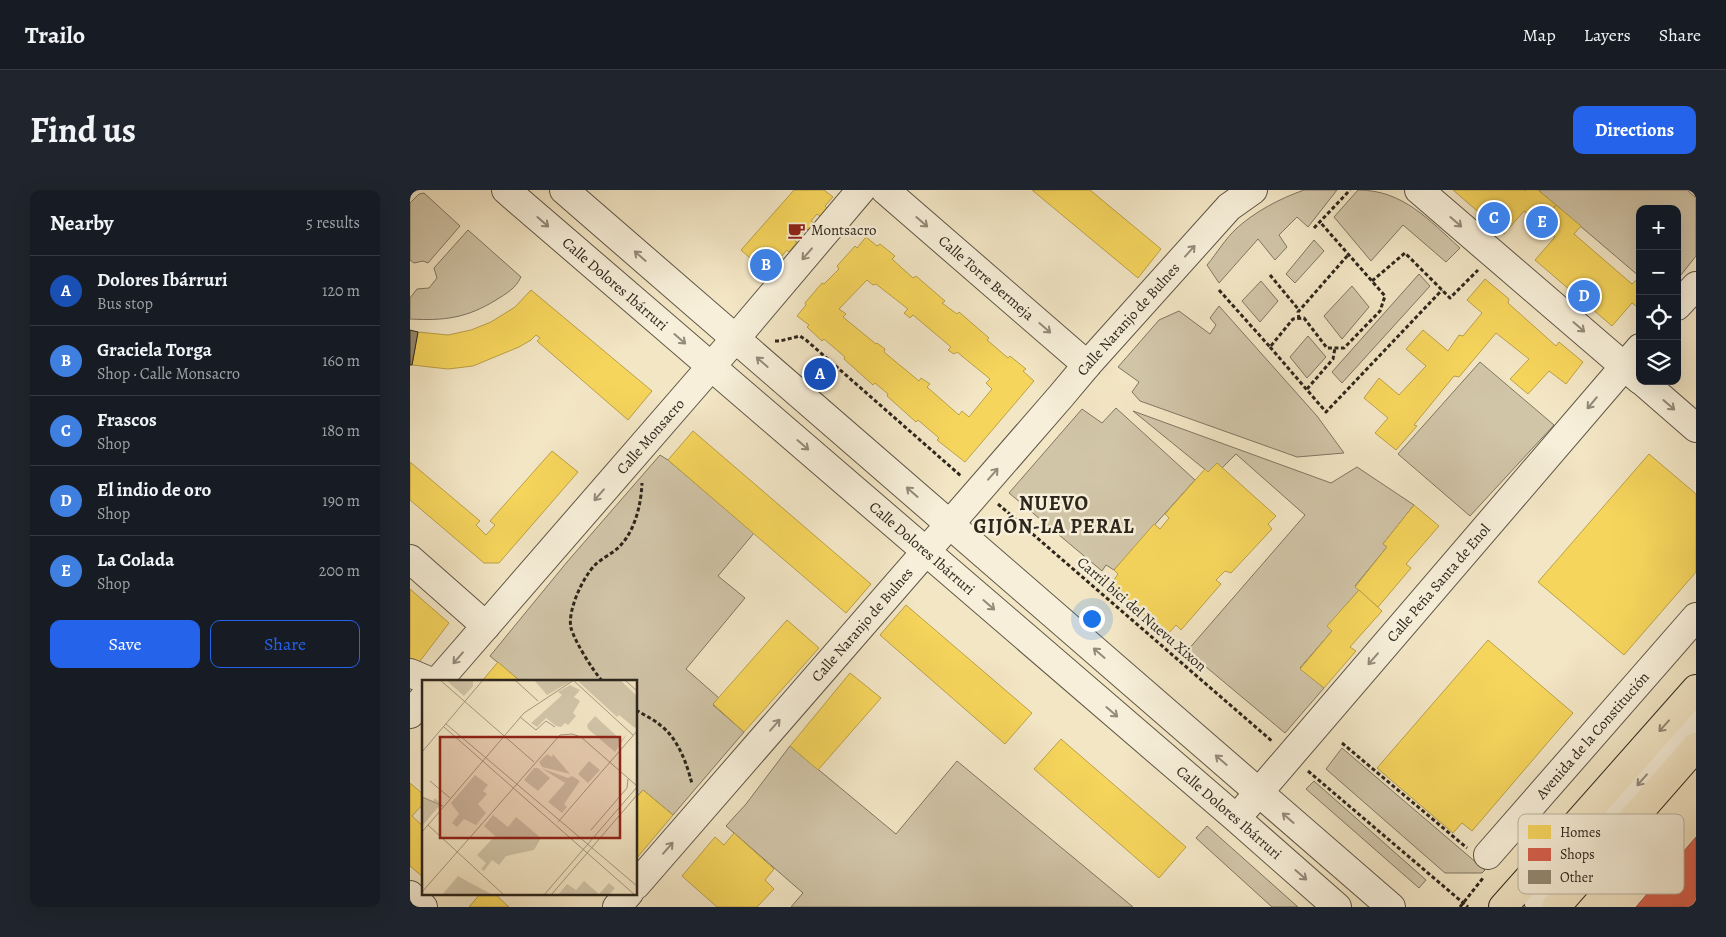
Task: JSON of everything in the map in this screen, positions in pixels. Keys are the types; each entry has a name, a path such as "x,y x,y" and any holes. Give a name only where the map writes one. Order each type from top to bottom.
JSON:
{"main road":[{"path":"1585,814 1696,689"},
{"path":"1632,814 1696,747"},
{"path":"1503,907 1518,890"}],"street":[{"name":"Calle Dolores Ibárruri","path":"506,190 1337,907"},
{"path":"564,190 743,329 949,524 1391,907"},
{"name":"Calle Monsacro","path":"439,680 712,366 861,190"},
{"name":"Calle Torre Bermeja","path":"885,190 1087,365"},
{"name":"Calle Naranjo de Bulnes","path":"638,883 1087,365 1229,207 1253,190"},
{"path":"1419,190 1636,369"},
{"path":"1681,302 1696,286"},
{"name":"Calle Peña Santa de Enol","path":"1236,819 1606,386 1636,369"},
{"path":"1652,385 1696,428"},
{"path":"410,560 486,626"},
{"name":"Avenida de la Constitución","path":"1479,853 1696,617"},
{"path":"410,673 427,680"},
{"path":"410,714 422,700"},
{"path":"1618,814 1696,716"},
{"path":"617,907 628,894"},
{"path":"410,895 423,907"}],"path":[{"path":"1314,228 1350,190"},
{"path":"1270,346 1293,319 1304,318 1328,348 1344,348 1380,311 1385,296 1320,222"},
{"path":"1372,281 1405,253 1450,298 1482,266"},
{"path":"1299,319 1299,310 1348,255"},
{"path":"1270,276 1299,310"},
{"path":"1219,290 1326,412 1442,290"},
{"name":"Carril bici del Nuevu Xixon","path":"743,329 761,328 760,334 766,340 780,341 800,336 806,340 955,472 996,502 1267,738 1468,907"},
{"path":"1307,389 1334,359 1335,348"},
{"path":"601,680 594,672 571,627 572,610 582,582 595,565 620,546 634,525 642,496 643,475"},
{"path":"638,711 661,725 671,736 687,766 694,788"},
{"path":"1342,743 1479,853"},
{"path":"1460,907 1464,903"}],"shaded area":[{"path":"1304,190 1337,190 1308,227 1297,217 1279,235 1287,247 1275,260 1258,239 1219,283 1207,265 1233,232 1260,211 1277,201"},
{"path":"1358,190 1374,191 1402,201 1426,217 1460,248 1446,262 1403,225 1371,261 1334,217"},
{"path":"1538,190 1687,190 1696,198 1696,256 1681,275 1681,205 1636,205 1636,274"},
{"path":"424,193 460,226 428,263 423,261 414,263 410,260 410,203 419,194"},
{"path":"468,230 521,277 519,281 496,300 475,311 445,319 410,319 410,298 417,289 429,288 437,278 434,268"},
{"path":"1314,240 1324,251 1295,283 1286,274"},
{"path":"1419,274 1430,286 1342,383 1332,372"},
{"path":"1261,281 1278,301 1260,322 1242,301"},
{"path":"1352,286 1369,307 1342,339 1324,316"},
{"path":"1219,306 1317,416 1344,453 1297,457 1140,401 1132,392 1139,382 1118,367 1159,320 1179,311 1210,334 1216,325 1210,318"},
{"path":"1308,336 1326,357 1307,378 1290,357"},
{"path":"1480,362 1554,425 1470,516 1398,454"},
{"path":"1116,408 1195,480 1114,570 1106,565 1102,571 1009,493 1082,409 1102,423"},
{"path":"1133,411 1331,483 1357,467 1414,505 1383,544 1387,547 1355,586 1359,590 1328,626 1332,631 1300,668 1324,688 1285,733 1187,651 1305,515 1236,454 1222,468 1217,463 1208,472"},
{"path":"660,455 754,533 718,576 745,598 686,669 719,698 713,705 744,732 673,815 643,790 638,796 638,680 519,680 490,656 567,562"},
{"path":"790,746 896,834 957,761 1133,907 791,907 803,893 726,826 746,804"},
{"path":"1342,748 1485,870 1482,873 1445,873 1326,769"},
{"path":"1314,781 1426,880 1419,888 1306,789"},
{"path":"1207,826 1298,907 1272,907 1196,838"}],"building: Homes":[{"path":"794,190 824,190 833,197 825,206 827,208 820,216 817,214 811,221 814,223 808,230 806,228 795,241 797,242 789,252 787,250 777,265 775,263 767,273 741,250"},
{"path":"1032,190 1090,190 1161,249 1138,278"},
{"path":"1453,190 1538,190 1556,205 1540,224 1524,211 1504,234"},
{"path":"1556,205 1581,226 1574,234 1632,284 1636,280 1636,306 1632,303 1612,326 1535,260 1555,237 1540,224"},
{"path":"866,237 877,246 880,244 895,256 892,259 913,278 916,276 945,301 942,303 957,314 959,312 989,338 987,340 1008,358 1010,356 1026,369 1023,371 1034,381 965,462 937,440 939,438 918,420 916,422 875,383 873,385 824,339 822,341 807,327 809,325 797,316 822,283 824,284 839,269 837,266 855,246 857,248","holes":["867,280 873,285 876,284 908,309 904,313 910,318 913,315 951,347 948,350 954,354 957,352 990,379 986,383 992,389 969,417 962,411 959,415 927,387 930,384 921,378 919,381 884,352 885,349 843,317 846,314 839,309"]},
{"path":"1485,279 1509,299 1508,303 1556,346 1559,342 1583,362 1566,384 1549,371 1528,394 1510,379 1529,359 1496,333 1459,377 1454,376 1414,425 1417,426 1396,450 1375,433 1388,418 1364,398 1379,378 1399,395 1426,366 1406,349 1423,330 1448,351 1459,335 1463,336 1482,313 1467,300"},
{"path":"531,290 652,391 628,420 537,341 540,338 536,335 519,347 473,366 448,369 412,365 418,332 448,335 471,330 491,322 515,307"},
{"path":"693,431 871,584 846,613 668,460"},
{"path":"552,451 578,472 499,563 484,563 410,500 410,462 480,521 476,525 486,535 495,525 490,521"},
{"path":"1649,454 1696,494 1696,572 1624,655 1538,582"},
{"path":"1217,463 1276,516 1268,524 1272,529 1231,573 1225,571 1216,580 1221,584 1181,630 1176,625 1167,635 1111,584 1118,574 1114,570 1154,524 1160,529 1169,518 1165,514 1205,469 1208,472"},
{"path":"1414,505 1439,526 1406,564 1411,568 1378,607 1355,587 1387,547 1383,544"},
{"path":"410,589 449,623 417,665 410,659"},
{"path":"1359,590 1382,611 1350,647 1356,651 1324,688 1300,669 1332,631 1327,626"},
{"path":"906,605 1032,713 1005,744 880,635"},
{"path":"787,620 819,648 744,732 713,704"},
{"path":"1488,640 1573,713 1472,831 1462,823 1453,833 1377,768"},
{"path":"498,662 519,680 483,680"},
{"path":"850,673 881,698 818,770 790,746"},
{"path":"1061,739 1186,847 1159,878 1034,769"},
{"path":"410,783 422,793 422,805 412,816 422,825 422,876 410,866"},
{"path":"643,790 673,815 638,857 638,796"},
{"path":"734,833 774,869 765,880 774,889 757,907 717,907 682,876 715,837 724,845"},
{"path":"480,894 495,894 509,907 469,907"}],"building: Shops":[{"path":"1696,837 1696,907 1636,907 1647,894 1684,894 1684,851"}],"building: Other":[{"path":"410,330 418,332 412,365 410,365"}],"place":[{"name":"Frascos","path":"1494,218"},
{"name":"La Colada","path":"1542,222"},
{"name":"Montsacro","path":"797,230"},
{"name":"Graciela Torga","path":"766,265"},
{"name":"El indio de oro","path":"1584,296"},
{"name":"Dolores Ibárruri","path":"820,374"}],"district":[{"name":"NUEVO GIJÓN-LA PERAL","path":"1054,514"}]}
